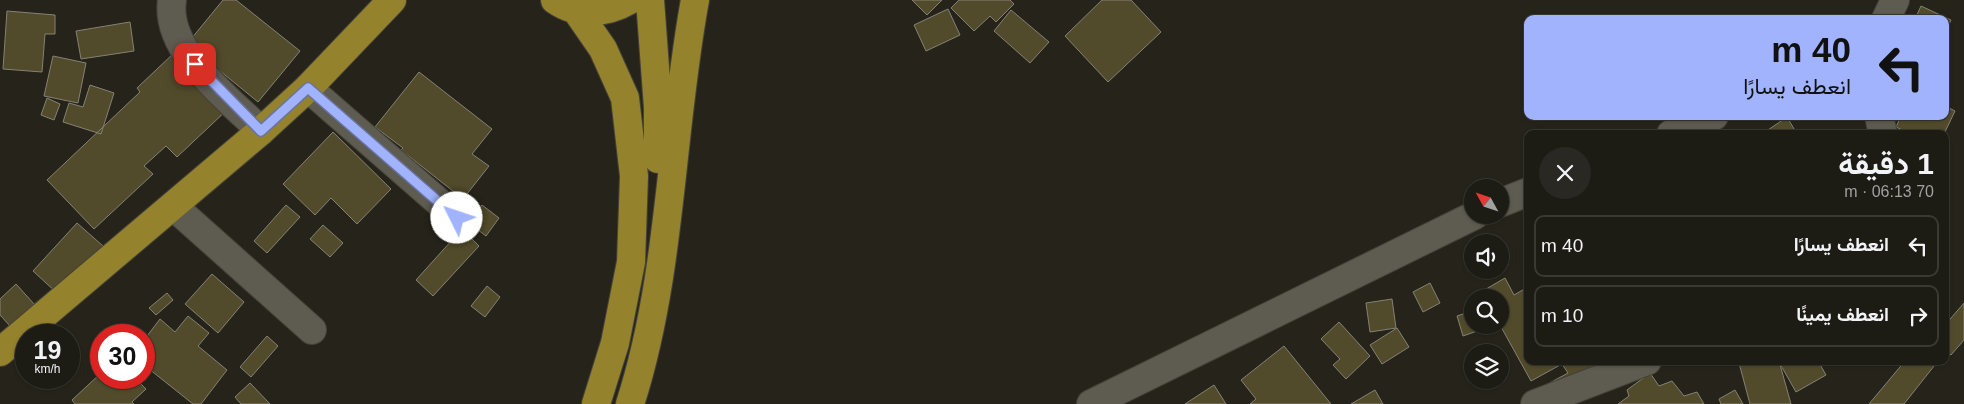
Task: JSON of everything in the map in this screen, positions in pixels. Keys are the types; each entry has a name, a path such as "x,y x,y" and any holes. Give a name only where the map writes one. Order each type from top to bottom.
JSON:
{"highway":[{"path":"566,5 596,12 617,8 630,0"},
{"path":"650,0 658,108 659,281"},
{"path":"630,404 638,380 659,281 686,52 695,0"},
{"path":"3,347 261,131 308,88 392,1"},
{"path":"566,5 603,49 625,98 634,176 631,262 615,343 596,404"}],"street":[{"path":"172,0 175,31 186,54 261,131"},
{"path":"1888,15 1895,0"},
{"path":"308,88 457,218"},
{"path":"1681,130 1704,120"},
{"path":"1509,199 1524,194"},
{"path":"173,206 312,330"},
{"path":"1091,404 1464,220"},
{"path":"1535,404 1637,365"}],"building":[{"path":"223,0 236,0 300,51 258,102 187,44"},
{"path":"912,0 942,0 927,15"},
{"path":"959,0 1010,0 1014,4 996,22 990,16 974,31 951,8"},
{"path":"1102,0 1131,0 1161,32 1108,82 1065,36"},
{"path":"1921,6 1940,15 1917,15"},
{"path":"948,9 960,35 926,51 914,25"},
{"path":"1011,10 1049,42 1030,63 994,31"},
{"path":"7,11 55,15 55,34 45,34 42,72 3,69"},
{"path":"130,22 134,51 81,59 76,31"},
{"path":"175,52 228,109 177,157 166,146 144,166 153,174 94,229 47,180 140,92 137,88"},
{"path":"53,56 86,63 78,103 44,96"},
{"path":"419,72 492,129 472,154 489,166 463,199 375,127"},
{"path":"90,85 114,93 101,134 63,122 69,103 83,107"},
{"path":"47,98 60,104 54,120 41,115"},
{"path":"1949,108 1955,111 1946,130 1902,130 1896,127 1899,120 1949,120"},
{"path":"1783,120 1789,120 1795,130 1768,130"},
{"path":"333,132 391,189 357,224 331,198 315,215 283,184"},
{"path":"286,205 300,217 267,253 254,241"},
{"path":"482,205 499,218 486,236 469,223"},
{"path":"77,223 103,246 58,294 33,271"},
{"path":"323,225 343,243 330,257 310,239"},
{"path":"462,229 479,246 433,296 416,280"},
{"path":"212,274 244,302 218,333 185,304"},
{"path":"1503,279 1506,279 1514,295 1524,289 1524,365 1560,365 1531,381 1505,334 1509,334 1509,289 1486,289"},
{"path":"1430,283 1440,303 1423,312 1413,292"},
{"path":"16,284 34,304 10,326 0,315 0,299"},
{"path":"487,286 500,297 485,317 471,306"},
{"path":"167,293 173,300 156,315 149,308"},
{"path":"1392,299 1396,328 1370,332 1366,303"},
{"path":"1964,303 1964,340 1951,355 1949,353 1949,320"},
{"path":"1464,314 1464,334 1469,334 1463,336 1457,316"},
{"path":"188,316 209,333 198,346 227,370 201,404 193,404 155,374 155,326 160,319 175,332"},
{"path":"1339,322 1370,356 1346,379 1333,365 1340,359 1321,339"},
{"path":"1397,328 1409,347 1382,364 1370,345"},
{"path":"267,336 278,346 251,377 240,367"},
{"path":"1284,346 1331,404 1250,404 1256,399 1241,380"},
{"path":"1563,365 1593,365 1595,368 1526,404 1522,398 1568,373"},
{"path":"1740,365 1780,365 1791,404 1750,404"},
{"path":"1781,365 1820,365 1826,375 1796,392"},
{"path":"1902,365 1935,365 1904,404 1869,404"},
{"path":"1650,373 1659,386 1672,381 1684,396 1697,392 1704,404 1618,404 1629,396 1627,390"},
{"path":"90,383 90,389 146,389 132,402 134,404 75,404 72,400"},
{"path":"250,383 270,404 241,404 235,397"},
{"path":"1214,385 1226,404 1185,404"},
{"path":"1375,390 1383,404 1351,404"},
{"path":"1735,390 1743,404 1721,404 1719,399"}],"route":[{"path":"195,64 261,131 308,88 457,218"}]}
